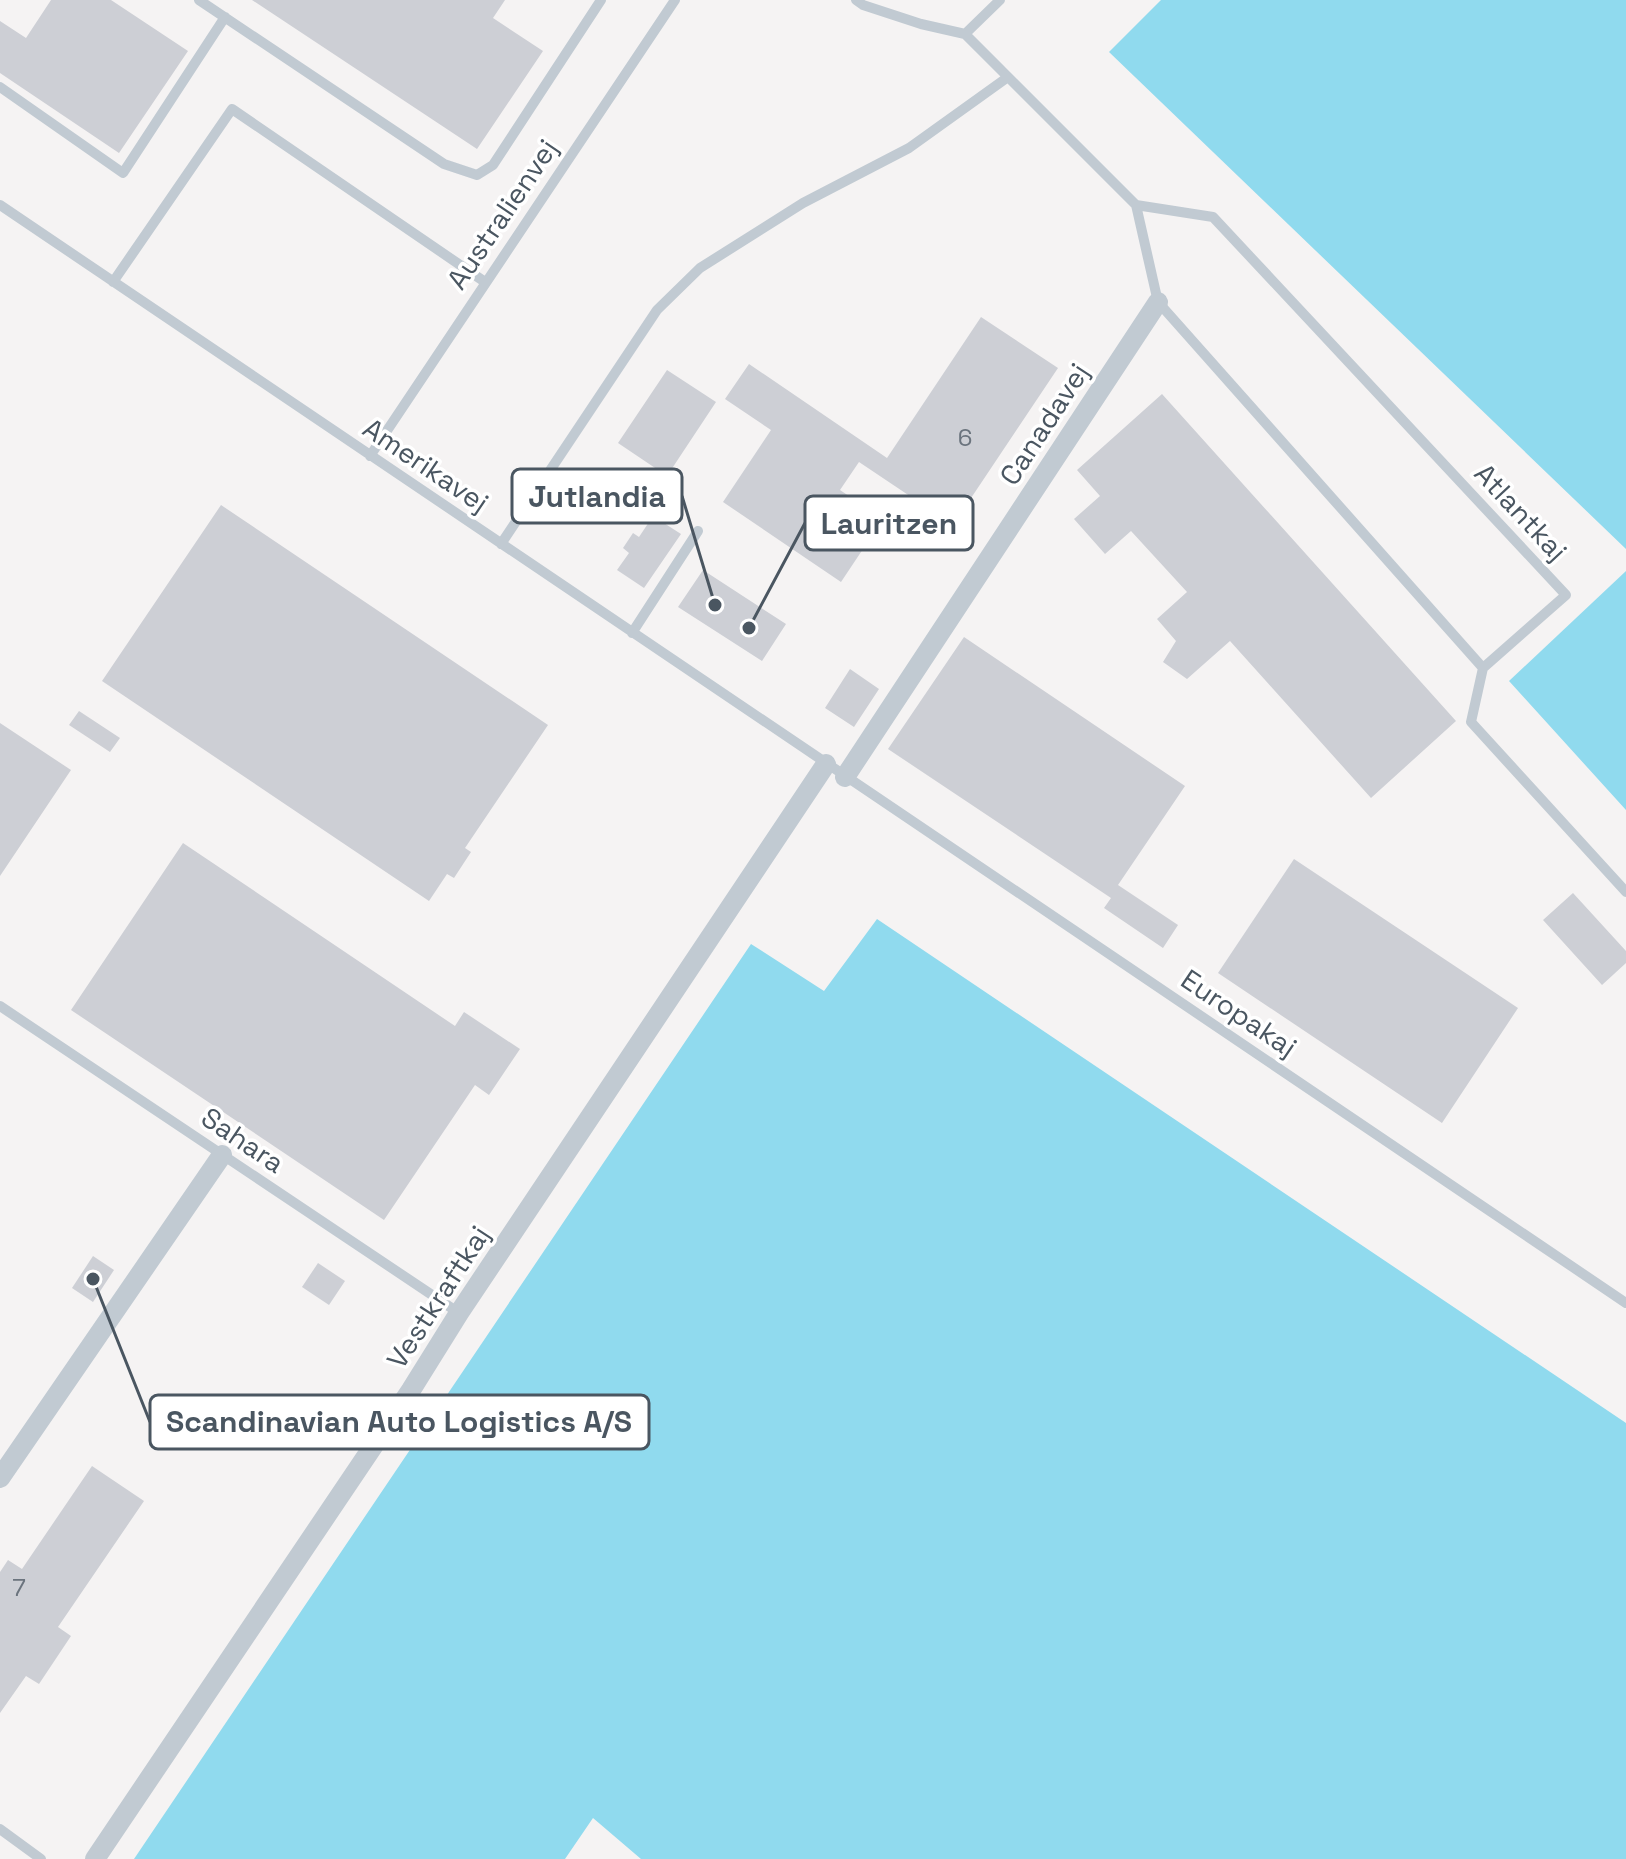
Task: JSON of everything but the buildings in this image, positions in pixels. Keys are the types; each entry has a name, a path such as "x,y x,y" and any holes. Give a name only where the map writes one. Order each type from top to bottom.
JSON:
{"street":[{"name":"Canadavej","path":"845,777 1158,302"},
{"name":"Vestkraftkaj","path":"95,1859 411,1390 459,1313 826,764"},
{"path":"0,1478 222,1155"}],"lane":[{"path":"199,0 444,164 477,175 493,165 601,0"},
{"name":"Australienvej","path":"370,456 675,0"},
{"path":"856,0 921,24 965,34 1136,205 1158,302 1483,668 1471,722 1626,892"},
{"path":"965,34 1000,0"},
{"path":"0,87 123,173 225,17"},
{"path":"501,544 657,310 700,268 803,203 909,148 1008,77"},
{"path":"113,282 232,109 485,282"},
{"name":"Amerikavej","path":"0,205 826,764"},
{"name":"Atlantkaj","path":"1136,205 1213,217 1566,595 1483,668"},
{"path":"632,633 698,531"},
{"name":"Europakaj","path":"826,764 1626,1303"},
{"name":"Sahara","path":"0,1006 459,1313"},
{"path":"0,1829 41,1859"}],"water":[{"path":"1161,0 1626,0 1626,549 1109,52"},
{"path":"1626,571 1626,810 1509,681"},
{"path":"877,919 1626,1423 1626,1859 641,1859 593,1818 565,1859 134,1859 751,944 824,991"}],"place":[{"name":"Jutlandia","path":"715,605"},
{"name":"Lauritzen","path":"749,628"},
{"name":"Scandinavian Auto Logistics A/S","path":"93,1279"}]}
